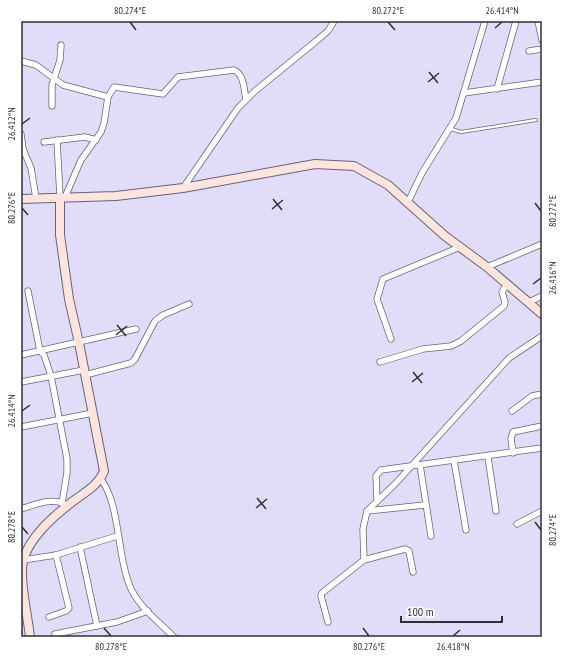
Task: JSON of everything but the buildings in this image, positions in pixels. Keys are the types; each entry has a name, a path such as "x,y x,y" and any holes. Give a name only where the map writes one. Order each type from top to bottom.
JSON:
{"street":[{"path":"183,188 238,108 246,99 328,31 334,21"},
{"path":"408,202 422,173 451,129 456,118 485,21"},
{"path":"497,89 516,21"},
{"path":"538,21 542,40"},
{"path":"52,106 53,79 60,60 61,45"},
{"path":"529,51 542,49"},
{"path":"21,61 36,65 63,85 108,97"},
{"path":"63,197 78,166 96,140 104,123 108,97 112,88 117,86 163,94 178,78 231,70 240,74 246,99"},
{"path":"464,93 542,82"},
{"path":"21,134 23,149 31,168 36,198"},
{"path":"44,142 85,137 96,140"},
{"path":"30,637 22,570 27,550 64,504 91,489 101,479 104,471 104,460 84,372 80,343 69,299 63,260 60,235 63,197 56,140"},
{"path":"21,199 116,196 183,188 316,164 354,166 388,185 460,247 487,267 542,314"},
{"path":"487,267 542,244"},
{"path":"391,339 377,299 383,279 460,247"},
{"path":"380,362 423,349 445,347 456,344 504,306 506,302 502,292 507,284"},
{"path":"28,291 40,351 44,355 51,376 68,467 64,504"},
{"path":"529,302 542,296"},
{"path":"21,382 131,363 135,359 155,321 163,315 189,304"},
{"path":"21,355 80,343 136,329"},
{"path":"364,560 363,529 366,511 396,484 509,358 542,336"},
{"path":"512,411 532,396 542,394"},
{"path":"21,427 93,413"},
{"path":"512,453 511,434 542,426"},
{"path":"377,501 376,474 381,470 488,457 542,448"},
{"path":"488,457 496,511"},
{"path":"454,461 466,530"},
{"path":"420,465 431,536"},
{"path":"101,479 110,495 117,536 129,584 136,598 174,637"},
{"path":"21,510 48,501 64,504"},
{"path":"366,511 425,505"},
{"path":"517,524 542,511"},
{"path":"24,560 56,554 117,536"},
{"path":"80,547 97,626"},
{"path":"328,622 321,596 322,593 364,560 405,549 409,551 413,572"},
{"path":"49,616 66,611 69,608 56,554"},
{"path":"55,634 97,626 148,612"}],"lane":[{"path":"451,129 461,132 536,120"}]}
